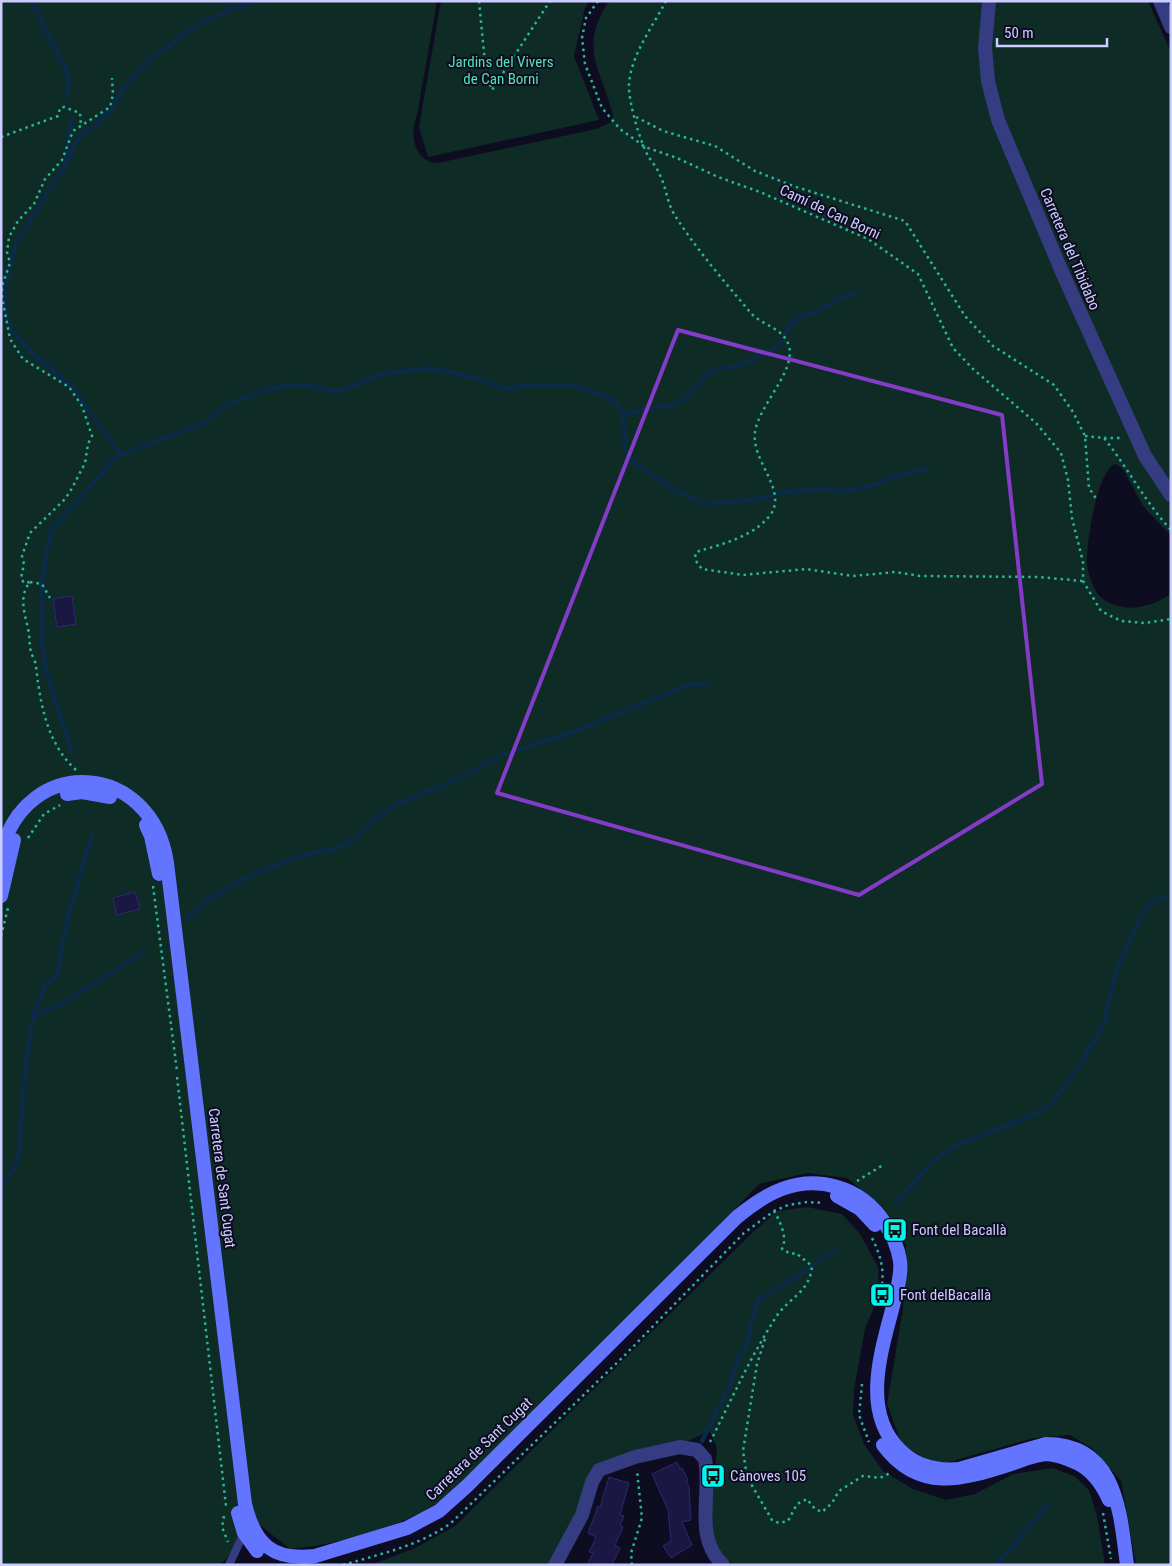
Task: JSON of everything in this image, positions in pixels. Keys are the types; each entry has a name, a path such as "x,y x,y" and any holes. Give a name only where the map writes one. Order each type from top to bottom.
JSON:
{"main road":[{"name":"Carretera de Sant Cugat","path":"1,853 10,826 28,802 59,786 90,783 115,789 136,800 151,818 164,845 245,1504 250,1524 257,1537 276,1553 300,1557 315,1556 407,1528 439,1511 467,1486 736,1217 755,1202 778,1189 796,1184 824,1184 847,1190 859,1196 880,1216 891,1232 900,1262 898,1284 878,1375 876,1397 879,1414 890,1439 912,1460 930,1468 944,1470 959,1469 1046,1444 1056,1444 1082,1454 1100,1466 1113,1487 1120,1512 1127,1565"},
{"name":"Carretera de Sant Cugat","path":"5,901 18,830 27,816 51,799 64,794 82,792 106,795 120,801 138,814 151,836 161,888 237,1509 244,1533 257,1550 267,1558 289,1565"},
{"name":"Carretera de Sant Cugat","path":"308,1565 400,1538 445,1517 486,1479 758,1209 781,1197 815,1192 838,1196 860,1209 871,1219 883,1237 889,1254 890,1287 870,1381 869,1402 870,1419 890,1453 907,1469 931,1478 950,1480 976,1476 1039,1455 1053,1455 1084,1466 1095,1477 1105,1492 1112,1516 1119,1565"}],"street":[{"name":"Carretera del Tibidabo","path":"989,1 985,48 988,81 998,120 1062,272 1145,456 1171,496"},
{"path":"1160,1 1171,27"},
{"path":"555,1565 582,1515 592,1482 599,1470 635,1457 680,1447 693,1448 702,1454 706,1466 707,1539 712,1552 723,1565"}],"lane":[{"path":"229,1565 244,1533"}],"path":[{"path":"479,1 486,73 492,90 550,1"},
{"name":"Camí de Can Borni","path":"598,1 586,18 582,38 588,71 602,108 620,129 646,147 760,192 868,239 918,274 953,348 973,369 1036,423 1061,453 1068,480 1072,518 1083,562 1083,581 1101,611 1122,621 1145,623 1171,619"},
{"path":"666,1 644,41 629,82 630,105 634,117 647,154 662,180 674,214 700,252 751,314 783,334 790,356 788,365 763,408 754,434 756,450 776,494 776,504 762,524 729,543 695,554 697,563 702,569 743,575 806,570 853,576 895,572 920,576 993,576 1083,581"},
{"path":"50,598 42,584 24,583 21,578 24,564 22,556 27,538 70,492 85,463 88,444 92,436 82,406 69,387 31,365 16,350 7,330 2,286 10,263 7,252 9,237 18,221 34,204 45,179 62,160 73,131 110,108 113,96 112,78"},
{"path":"1,137 23,128 47,122 58,116 60,108 64,107 80,113 80,126"},
{"path":"634,117 663,131 715,146 755,171 794,186 905,221 965,316 993,346 1054,386 1073,412 1085,436 1089,488 1097,500"},
{"path":"1085,436 1125,438"},
{"path":"1104,438 1123,461 1154,512 1171,530"},
{"path":"30,582 25,590 23,616 28,629 31,652 36,666 40,706 64,759 90,783"},
{"path":"27,841 44,814 55,806 62,804"},
{"path":"152,884 226,1499 222,1527 234,1553"},
{"path":"1,936 5,901"},
{"path":"847,1190 883,1164"},
{"path":"343,1565 395,1550 439,1532 459,1517 624,1356 744,1233 774,1210 807,1202 828,1203"},
{"path":"702,1454 752,1355 765,1339 783,1308 804,1289 810,1279 812,1266 796,1253 791,1254 782,1249 784,1245 783,1233 774,1210"},
{"path":"869,1231 881,1257 884,1275 879,1297"},
{"path":"765,1339 757,1364 743,1451 746,1477 772,1520 779,1523 788,1521 797,1504 804,1499 809,1499 815,1509 822,1512 832,1503 839,1491 863,1476 880,1478 893,1471 886,1464"},
{"path":"864,1375 860,1415 864,1432 871,1446"},
{"path":"632,1565 631,1553 642,1518 636,1464"},
{"path":"1100,1506 1111,1565"}],"highlighted area":[{"path":"678,330 1002,415 1042,784 859,895 497,793"}],"green space":[{"path":"1,1 437,1 415,122 414,138 419,153 423,158 430,162 438,163 596,129 610,123 613,115 598,71 593,46 595,32 609,1 1148,1 1171,52 1171,536 1143,506 1123,469 1116,464 1109,469 1098,493 1088,541 1087,564 1090,579 1097,593 1102,599 1113,604 1130,608 1142,607 1171,594 1171,1565 1136,1565 1121,1481 1093,1449 1070,1435 1034,1438 938,1465 902,1445 887,1404 903,1309 906,1245 878,1203 847,1178 807,1173 759,1184 537,1406 461,1486 430,1508 392,1525 351,1538 290,1549 260,1525 220,1565 1,1565"},
{"name":"Jardins del Vivers de Can Borni","path":"441,1 589,1 585,8 574,56 599,120 428,157 419,127"},
{"path":"807,1207 842,1214 860,1234 878,1267 879,1295 865,1329 854,1390 853,1415 864,1444 883,1471 913,1489 946,1500 975,1494 1013,1474 1053,1468 1074,1476 1089,1490 1097,1516 1105,1565 733,1565 721,1554 716,1546 711,1519 717,1448 709,1430 686,1442 608,1462 578,1511 549,1565 371,1565 415,1548 455,1526 753,1232 777,1211"}],"building":[{"path":"72,596 76,624 57,627 53,599"},
{"path":"135,892 140,909 117,915 113,898"},
{"path":"677,1462 688,1480 686,1481 689,1487 691,1520 682,1522 692,1545 671,1558 663,1546 671,1541 668,1510 652,1474"},
{"path":"609,1477 629,1483 620,1515 624,1516 620,1525 623,1527 615,1545 620,1548 612,1565 587,1565 593,1553 589,1552 596,1537 588,1533 598,1506 600,1507"}],"waterway":[{"path":"31,1 66,70 69,84 66,96"},
{"path":"227,1 230,10"},
{"path":"72,752 46,670 42,646 42,584 46,557 51,531 115,458 121,455 71,386 30,351 11,329 5,308 5,290 16,243 69,158 80,134 96,126 112,109 122,89 148,61 197,25 230,10 258,1"},
{"path":"68,156 67,144 73,118"},
{"path":"623,414 671,405 684,400 709,373 721,368 735,367 770,352 778,346 791,324 803,315 815,313 840,298 857,293"},
{"path":"121,455 204,423 226,405 267,389 307,385 338,392 382,374 432,368 483,380 505,389 527,385 575,385 611,399 618,405 624,420 625,451 637,465 675,490 705,504 752,500 775,494 813,489 845,491 878,484 893,476 928,469"},
{"path":"187,918 206,901 241,880 293,858 339,847 355,839 370,823 397,804 455,780 502,755 579,730 687,685 709,683"},
{"path":"1,1187 15,1167 19,1153 25,1070 34,1011 45,986 57,975 69,912 92,836"},
{"path":"895,1203 934,1161 953,1147 1038,1113 1051,1104 1078,1068 1103,1026 1117,968 1143,913 1150,903 1171,894"},
{"path":"34,1016 64,1002 144,952"},
{"path":"702,1441 729,1387 740,1353 746,1349 754,1311 759,1298 770,1294 837,1249"},
{"path":"996,1565 1049,1504"}],"place":[{"name":"Font del Bacallà","path":"895,1230"},
{"name":"Font delBacallà","path":"882,1295"},
{"name":"Cànoves 105","path":"713,1476"}]}
